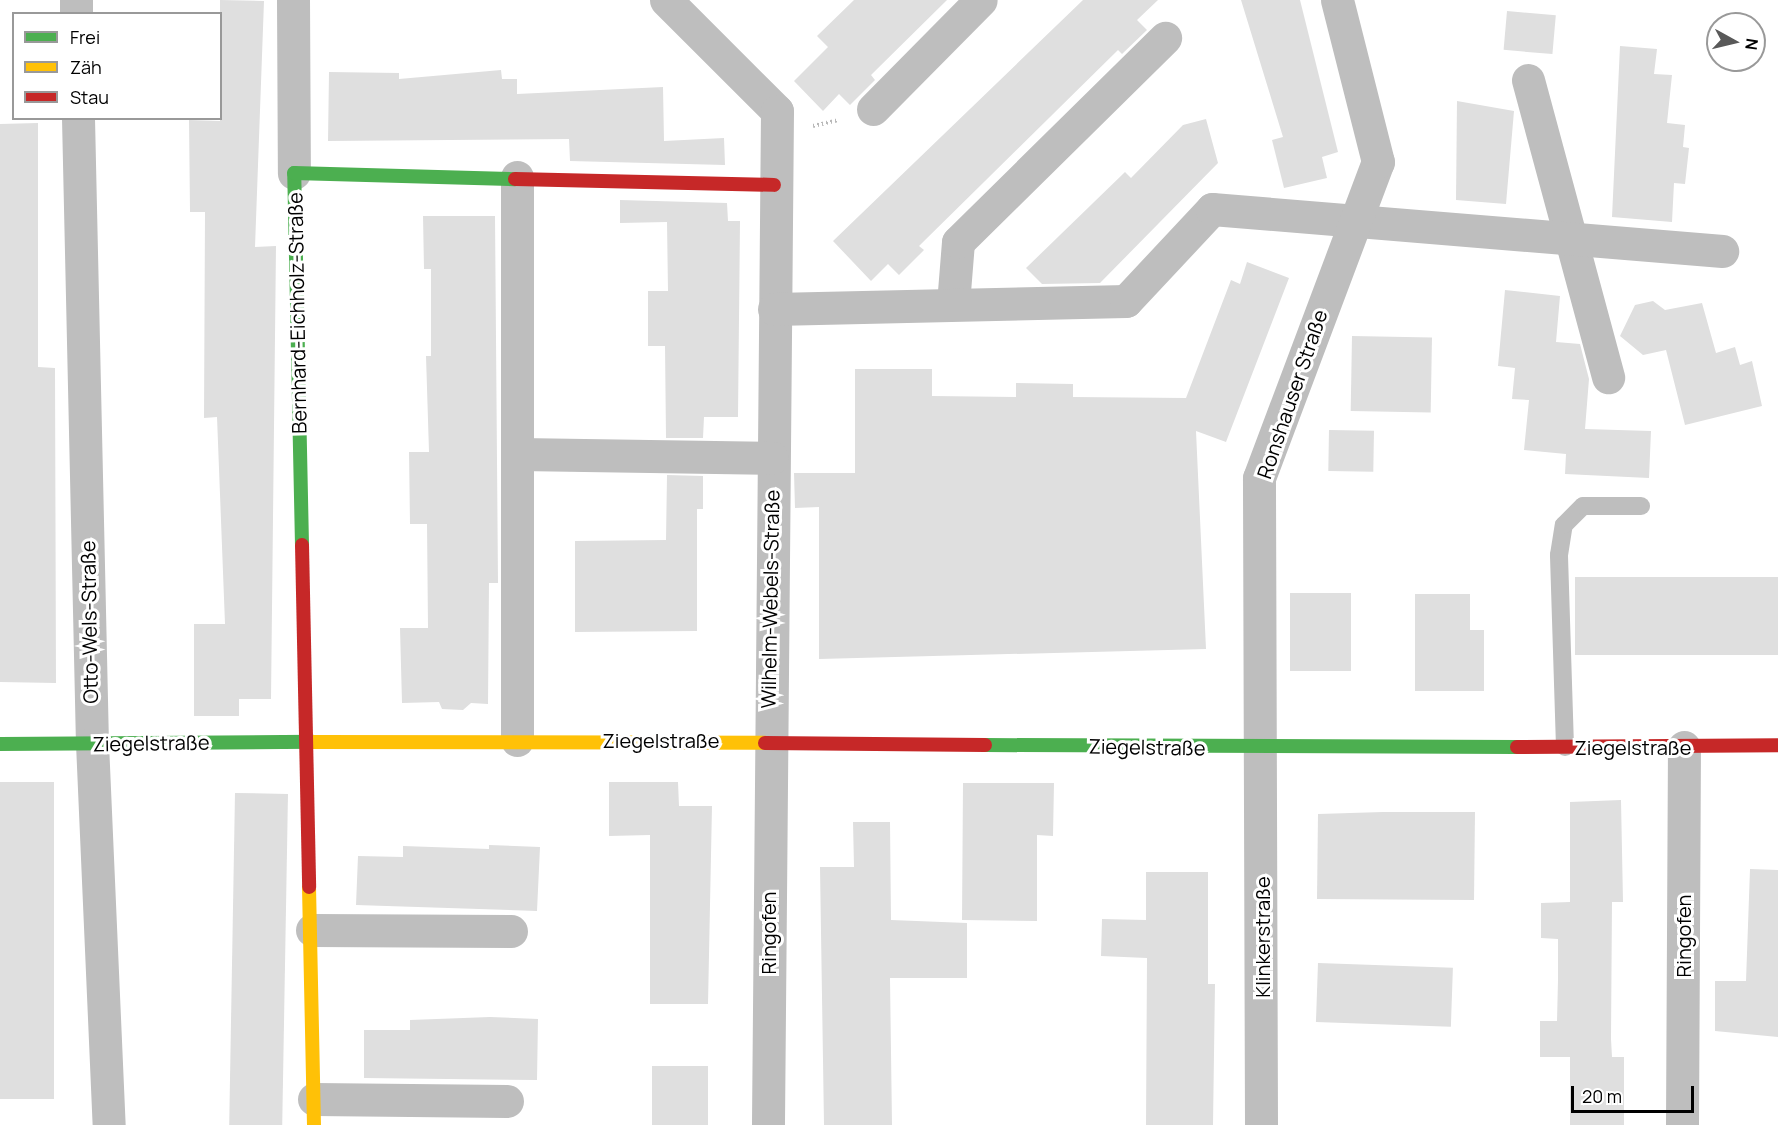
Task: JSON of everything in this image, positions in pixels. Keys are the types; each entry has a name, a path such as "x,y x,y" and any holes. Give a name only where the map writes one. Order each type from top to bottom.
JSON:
{"street":[{"name":"Bernhard-Eichholz-Straße","path":"293,0 294,173 301,452 303,741"},
{"name":"Wilhelm-Webels-Straße","path":"666,0 777,111 774,186 768,741"},
{"path":"873,109 981,0"},
{"name":"Ronshauser Straße","path":"1263,748 1259,478 1378,162 1337,0"},
{"path":"953,304 958,242 1166,38"},
{"path":"1528,80 1608,377"},
{"name":"Otto-Wels-Straße","path":"78,120 92,743 109,1125"},
{"name":"Bernhard-Eichholz-Straße","path":"294,173 518,177 596,184 774,186"},
{"path":"517,740 518,177"},
{"path":"774,309 1126,301 1212,208 1353,224 1722,252"},
{"path":"519,454 772,458"},
{"name":"Ziegelstraße","path":"0,744 517,740 1263,748 1778,745"},
{"path":"303,741 312,930 314,1112 507,1101"},
{"name":"Ringofen","path":"768,741 768,1125"},
{"name":"Ringofen","path":"1682,1125 1684,747"},
{"name":"Klinkerstraße","path":"1261,1125 1263,748"},
{"path":"312,930 511,931"}],"lane":[{"path":"1565,747 1559,555 1564,525 1583,506 1641,506"}],"path":[{"path":"776,124 817,126 873,109"}],"building":[{"path":"220,0 264,1 255,247 276,246 271,699 239,699 239,716 194,716 194,624 225,624 217,417 204,418 205,212 190,212 189,120 222,120 222,12 220,12"},
{"path":"854,0 947,0 871,75 875,80 850,105 839,94 823,111 794,81 828,47 817,36"},
{"path":"1083,0 1158,0 1137,20 1147,30 1122,54 1118,50 919,246 924,250 899,275 888,264 871,281 833,241"},
{"path":"1241,0 1300,0 1338,152 1322,157 1327,178 1284,188 1272,140 1283,137"},
{"path":"1507,11 1556,15 1552,54 1504,50"},
{"path":"1620,46 1657,49 1654,74 1672,75 1667,123 1685,125 1683,147 1689,148 1685,184 1674,183 1672,222 1612,217"},
{"path":"501,70 502,79 517,79 517,94 663,87 664,141 724,138 725,165 570,161 569,139 328,141 329,72 399,73 399,79"},
{"path":"1457,101 1514,111 1506,204 1456,200"},
{"path":"1206,119 1218,163 1100,283 1042,284 1026,268 1125,172 1131,178 1183,125"},
{"path":"38,123 38,367 55,368 56,683 0,682 0,124"},
{"path":"620,200 727,203 728,221 740,221 738,417 704,417 703,438 666,438 665,346 648,346 648,291 668,291 667,222 620,223"},
{"path":"423,216 495,216 498,583 489,583 488,704 471,703 463,710 442,709 439,702 402,703 400,628 428,628 427,524 410,524 409,452 429,452 426,356 431,356 431,269 424,269"},
{"path":"1247,262 1289,278 1226,442 1196,431 1206,649 819,659 819,507 795,508 794,473 855,473 855,369 932,369 932,396 1016,397 1016,383 1073,384 1073,397 1186,398 1231,280 1240,284"},
{"path":"1505,290 1560,296 1556,342 1580,344 1589,379 1585,429 1651,431 1649,478 1565,474 1566,454 1524,450 1529,400 1512,399 1515,368 1498,366"},
{"path":"1653,301 1665,310 1702,303 1716,353 1735,347 1740,365 1752,361 1762,406 1685,425 1666,350 1643,355 1620,336 1635,305"},
{"path":"1352,336 1432,337 1431,412 1351,411"},
{"path":"1329,430 1374,431 1373,472 1328,471"},
{"path":"667,475 703,476 703,509 697,509 697,631 575,632 575,541 666,540"},
{"path":"1575,577 1778,577 1778,655 1575,655"},
{"path":"1290,593 1351,593 1351,671 1290,671"},
{"path":"1415,594 1470,594 1470,630 1484,630 1484,691 1415,691"},
{"path":"0,782 54,782 54,1099 0,1099"},
{"path":"609,782 678,782 679,806 712,806 708,1004 650,1004 650,835 609,836"},
{"path":"963,783 1054,783 1053,836 1037,835 1037,921 962,920"},
{"path":"235,793 288,794 282,1125 229,1125"},
{"path":"1621,800 1623,902 1612,902 1611,1039 1612,1057 1624,1057 1624,1125 1570,1125 1570,1057 1540,1057 1540,1021 1557,1021 1558,980 1558,939 1541,938 1541,903 1570,902 1570,802"},
{"path":"1475,812 1474,900 1317,899 1318,814"},
{"path":"853,822 890,822 891,920 967,923 967,978 890,978 892,1125 824,1125 820,867 854,867"},
{"path":"489,845 540,847 537,911 356,905 358,856 403,857 403,846 489,849"},
{"path":"1750,869 1778,870 1778,1037 1715,1031 1715,981 1746,981"},
{"path":"1146,872 1208,872 1208,984 1215,984 1213,1125 1146,1125 1147,958 1101,956 1102,919 1146,920"},
{"path":"1318,963 1453,968 1451,1027 1316,1022"},
{"path":"490,1017 538,1019 537,1080 364,1078 364,1030 410,1030 410,1020"},
{"path":"652,1066 708,1066 708,1125 652,1125"}],"traffic: fast":[{"path":"302,545 294,173 515,179"},
{"path":"0,744 313,742"},
{"path":"985,745 1517,747"}],"traffic: slow":[{"path":"313,742 765,743"},
{"path":"309,887 314,1125"}],"traffic: jam":[{"path":"515,179 774,185"},
{"path":"302,545 309,887"},
{"path":"765,743 985,745"},
{"path":"1517,747 1778,745"}]}
